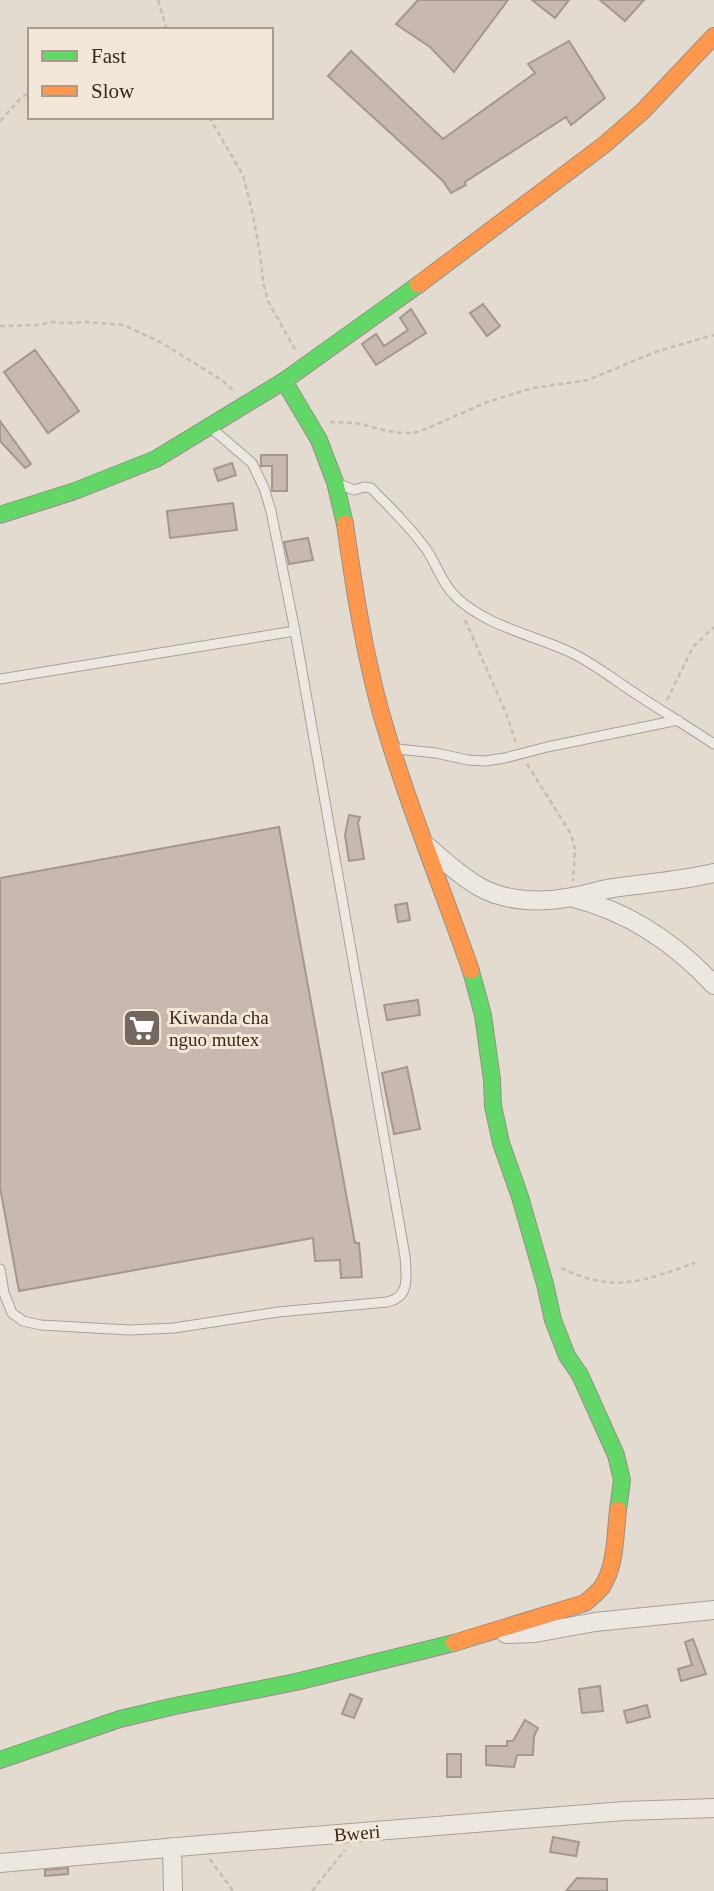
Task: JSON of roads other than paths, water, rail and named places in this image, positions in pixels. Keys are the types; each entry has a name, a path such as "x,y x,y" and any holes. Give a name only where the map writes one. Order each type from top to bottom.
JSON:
{"street":[{"path":"0,515 75,491 156,458 284,380 397,302 604,145 643,111 714,36"},
{"path":"0,1760 120,1719 351,1669 464,1641 574,1607 585,1603 600,1590 612,1563 622,1480 616,1455 580,1375 567,1356 553,1320 520,1197 501,1143 493,1106 483,1015 473,975 391,748 366,649 345,524 335,482 318,440 284,380"},
{"path":"427,846 478,886 499,895 521,899 570,898 612,888 691,879 714,873"},
{"path":"570,898 599,905 650,930 696,965 714,985"},
{"path":"489,1633 517,1635 595,1622 714,1610"},
{"name":"Bweri","path":"0,1863 624,1811 714,1808"},
{"path":"172,1847 173,1891"}],"lane":[{"path":"0,1269 4,1293 12,1313 23,1321 41,1325 80,1328 174,1328 278,1312 387,1302 402,1295 406,1286 405,1256 295,631 271,511 260,476 252,463 210,427"},
{"path":"335,482 354,490 371,488 426,549 456,597 491,619 599,667 714,744"},
{"path":"0,679 295,631"},
{"path":"391,748 485,761 678,720"}],"place":[{"name":"Kiwanda cha nguo mutex","path":"142,1028"}]}
